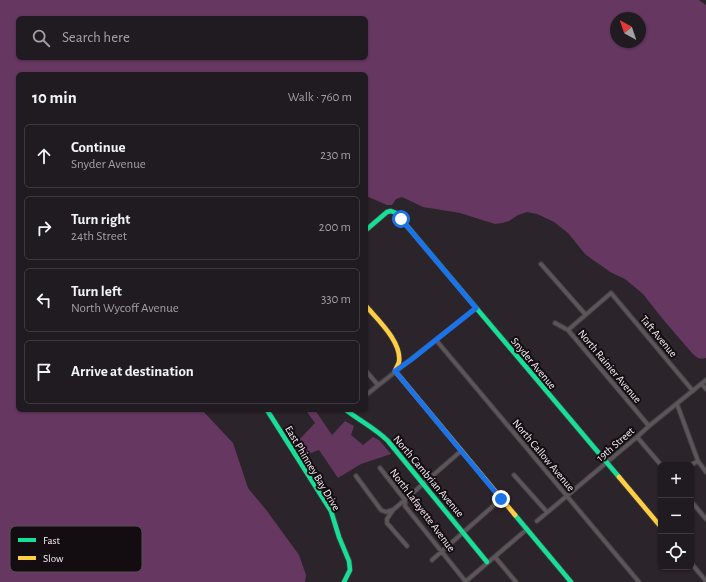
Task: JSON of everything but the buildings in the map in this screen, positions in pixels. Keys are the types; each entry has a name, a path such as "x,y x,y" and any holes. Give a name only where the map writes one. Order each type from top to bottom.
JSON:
{"street":[{"name":"Snyder Avenue","path":"368,228 387,212 393,211 401,219 658,523"},
{"path":"541,264 585,314 568,330"},
{"name":"Taft Avenue","path":"585,314 611,293 692,391"},
{"path":"368,393 476,308"},
{"path":"368,309 395,343 399,354 399,365 395,371"},
{"name":"North Rainier Avenue","path":"555,322 568,330 649,426"},
{"name":"North Callow Avenue","path":"436,340 639,582"},
{"path":"395,371 526,530 571,582"},
{"path":"368,373 378,385"},
{"name":"19th Street","path":"537,521 706,380"},
{"path":"702,384 706,389"},
{"path":"676,404 698,461 706,472"},
{"name":"East Phinney Bay Drive","path":"268,412 332,511 339,537 349,561 350,570 344,582"},
{"name":"North Cambrian Avenue","path":"350,412 378,431 388,441 487,562"},
{"path":"637,437 658,462"},
{"path":"356,476 381,510 386,512 397,508 461,451"},
{"path":"694,463 698,461"},
{"name":"North Lafayette Avenue","path":"380,468 405,500 405,506 466,582"},
{"path":"514,475 547,512"},
{"path":"432,560 501,499"},
{"path":"694,505 706,519"},
{"path":"393,510 386,519 387,523 407,546"},
{"path":"466,582 487,562 495,557 526,530"},
{"path":"495,557 516,582"},
{"path":"694,567 706,581"}],"shaded area":[{"path":"0,0 699,0 706,5 706,358 702,359 692,353 643,294 625,279 612,273 585,254 568,233 554,222 537,214 527,212 518,215 509,221 495,224 460,213 423,207 402,197 396,199 392,205 387,205 368,197 368,72 16,72 16,412 204,412 233,443 248,488 299,555 306,575 305,582 0,582"},
{"path":"307,412 316,412 332,435 345,421 354,426 351,435 363,445 373,437 379,440 391,454 361,464 338,478 319,450 303,456 296,443 315,423"}],"traffic: fast":[{"path":"368,228 387,212 391,211 396,213 619,477"},
{"path":"268,412 331,511 339,537 349,561 350,570 344,582"},
{"path":"349,412 378,432 388,441 487,562"},
{"path":"515,515 571,582"}],"traffic: slow":[{"path":"368,308 383,325 397,347 399,362 395,371 515,515"},
{"path":"619,477 658,523"}],"route":[{"path":"401,219 476,308 395,371 501,499"}]}
